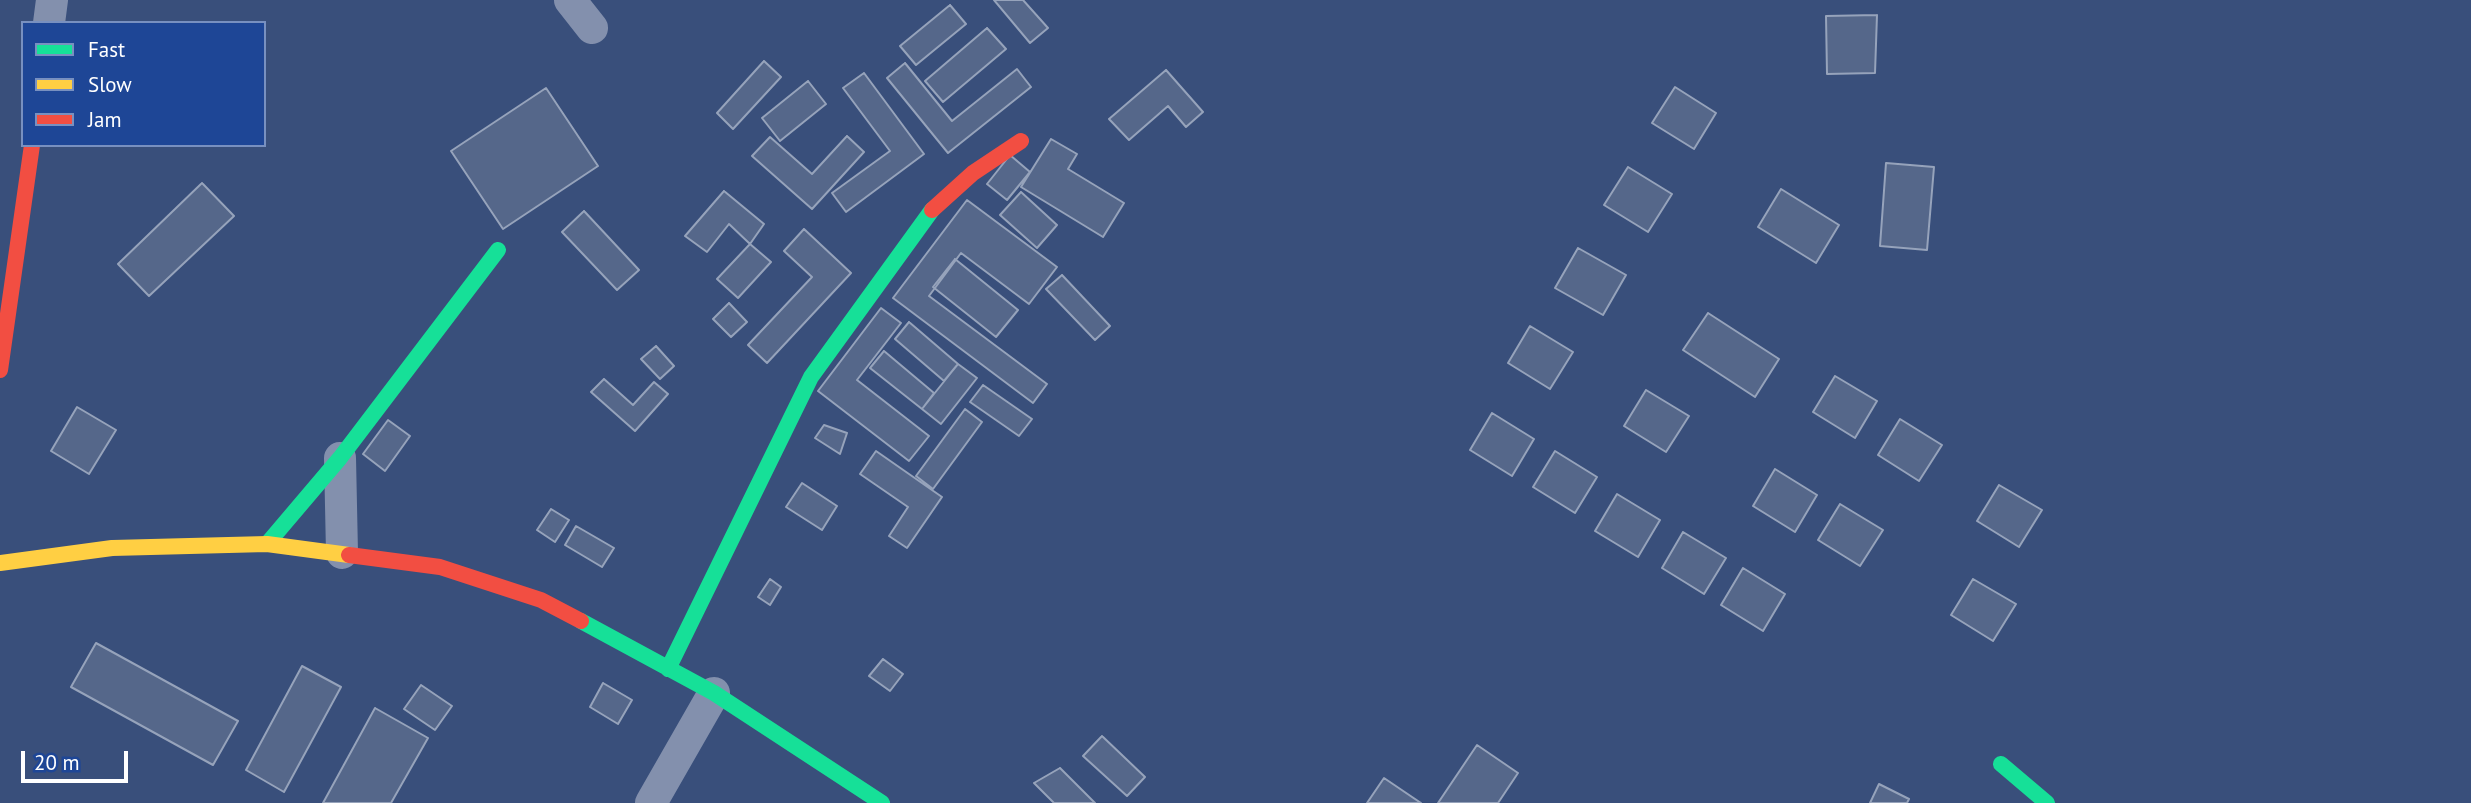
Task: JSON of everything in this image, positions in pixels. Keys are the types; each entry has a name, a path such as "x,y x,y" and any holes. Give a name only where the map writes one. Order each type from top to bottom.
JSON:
{"street":[{"path":"49,21 52,0"},
{"path":"570,0 592,28"},
{"path":"668,669 811,377 930,212 973,173 1021,141"},
{"path":"0,370 32,147"},
{"path":"267,544 340,458 498,250"},
{"path":"340,458 342,553"},
{"path":"0,564 112,548 267,544 440,567 541,600 714,693 882,803"},
{"path":"651,803 714,693"},
{"path":"2001,764 2047,803"}],"building":[{"path":"994,0 1023,0 1048,28 1030,43"},
{"path":"950,5 966,24 916,65 900,46"},
{"path":"1877,15 1875,73 1827,74 1826,16"},
{"path":"987,28 1006,49 943,102 925,81"},
{"path":"764,61 781,77 733,129 717,113"},
{"path":"905,63 952,121 1017,69 1031,87 948,153 887,78"},
{"path":"1166,70 1203,112 1186,127 1168,106 1129,140 1109,119"},
{"path":"864,73 924,154 846,212 832,193 890,151 843,88"},
{"path":"808,81 826,104 780,141 762,118"},
{"path":"1675,87 1716,113 1694,149 1652,123"},
{"path":"546,88 598,166 503,229 451,151"},
{"path":"847,136 864,152 812,209 752,156 770,137 812,174"},
{"path":"1051,139 1077,154 1068,169 1124,203 1103,237 1021,187"},
{"path":"1010,155 1030,172 1007,200 987,184"},
{"path":"1886,163 1934,167 1927,250 1880,246"},
{"path":"1628,167 1672,194 1648,232 1604,205"},
{"path":"202,183 234,216 149,296 118,264"},
{"path":"1781,189 1839,225 1816,263 1758,227"},
{"path":"724,191 764,224 750,244 729,224 707,252 685,236"},
{"path":"1021,192 1057,225 1037,248 1000,215"},
{"path":"967,200 1057,267 1029,304 961,253 929,296 1047,384 1033,403 893,298"},
{"path":"584,211 639,270 617,290 562,232"},
{"path":"804,229 851,273 767,363 748,345 812,277 784,251"},
{"path":"750,244 771,262 738,298 717,279"},
{"path":"1578,248 1626,275 1603,315 1555,288"},
{"path":"955,259 1018,310 996,337 933,287"},
{"path":"1062,275 1110,326 1095,340 1046,289"},
{"path":"729,303 747,322 731,337 713,319"},
{"path":"881,308 901,323 857,380 929,436 909,461 818,391"},
{"path":"1708,313 1779,359 1755,397 1683,350"},
{"path":"909,322 958,364 944,381 895,339"},
{"path":"1530,326 1573,352 1550,389 1508,363"},
{"path":"656,346 674,366 660,379 641,359"},
{"path":"884,351 934,393 922,409 870,368"},
{"path":"958,364 977,378 941,424 922,409"},
{"path":"1835,376 1877,401 1855,438 1813,412"},
{"path":"604,379 633,405 654,382 668,394 635,431 591,392"},
{"path":"983,385 1032,419 1019,436 970,402"},
{"path":"1646,390 1689,416 1666,452 1624,426"},
{"path":"77,407 116,430 89,474 51,451"},
{"path":"965,409 982,422 933,489 916,476"},
{"path":"1492,413 1534,439 1512,476 1470,450"},
{"path":"1900,419 1942,445 1919,481 1878,455"},
{"path":"388,420 410,436 385,471 363,454"},
{"path":"824,425 847,433 840,454 815,438"},
{"path":"876,451 942,497 907,548 889,536 908,507 860,474"},
{"path":"1555,451 1597,477 1575,513 1533,487"},
{"path":"1775,469 1817,495 1795,532 1753,506"},
{"path":"802,483 837,506 822,530 786,507"},
{"path":"1999,485 2042,510 2019,547 1977,521"},
{"path":"1617,494 1660,520 1638,557 1595,531"},
{"path":"1840,504 1883,530 1860,566 1818,540"},
{"path":"551,509 569,520 555,542 537,530"},
{"path":"576,526 614,548 602,567 565,545"},
{"path":"1683,532 1726,558 1704,594 1662,568"},
{"path":"1743,568 1785,594 1763,631 1721,605"},
{"path":"770,579 781,587 770,605 758,597"},
{"path":"1973,579 2016,604 1993,641 1951,615"},
{"path":"96,643 238,721 213,765 71,687"},
{"path":"883,659 903,674 890,691 869,676"},
{"path":"302,666 341,687 284,792 246,770"},
{"path":"603,683 632,700 618,724 590,707"},
{"path":"421,685 452,706 435,730 404,709"},
{"path":"375,708 428,738 391,803 323,803"},
{"path":"1102,736 1145,777 1127,796 1083,756"},
{"path":"1477,745 1518,773 1498,803 1438,803"},
{"path":"1060,768 1095,803 1054,803 1034,783"},
{"path":"1384,778 1421,803 1367,803"},
{"path":"1879,784 1909,799 1907,803 1870,803"}],"traffic: fast":[{"path":"668,669 811,377 932,210"},
{"path":"267,544 340,458 498,250"},
{"path":"581,621 714,693 882,803"},
{"path":"2001,764 2047,803"}],"traffic: slow":[{"path":"0,563 112,548 267,544 349,555"}],"traffic: jam":[{"path":"932,210 973,173 1021,141"},
{"path":"0,370 32,147"},
{"path":"349,555 440,567 541,600 581,621"}]}
